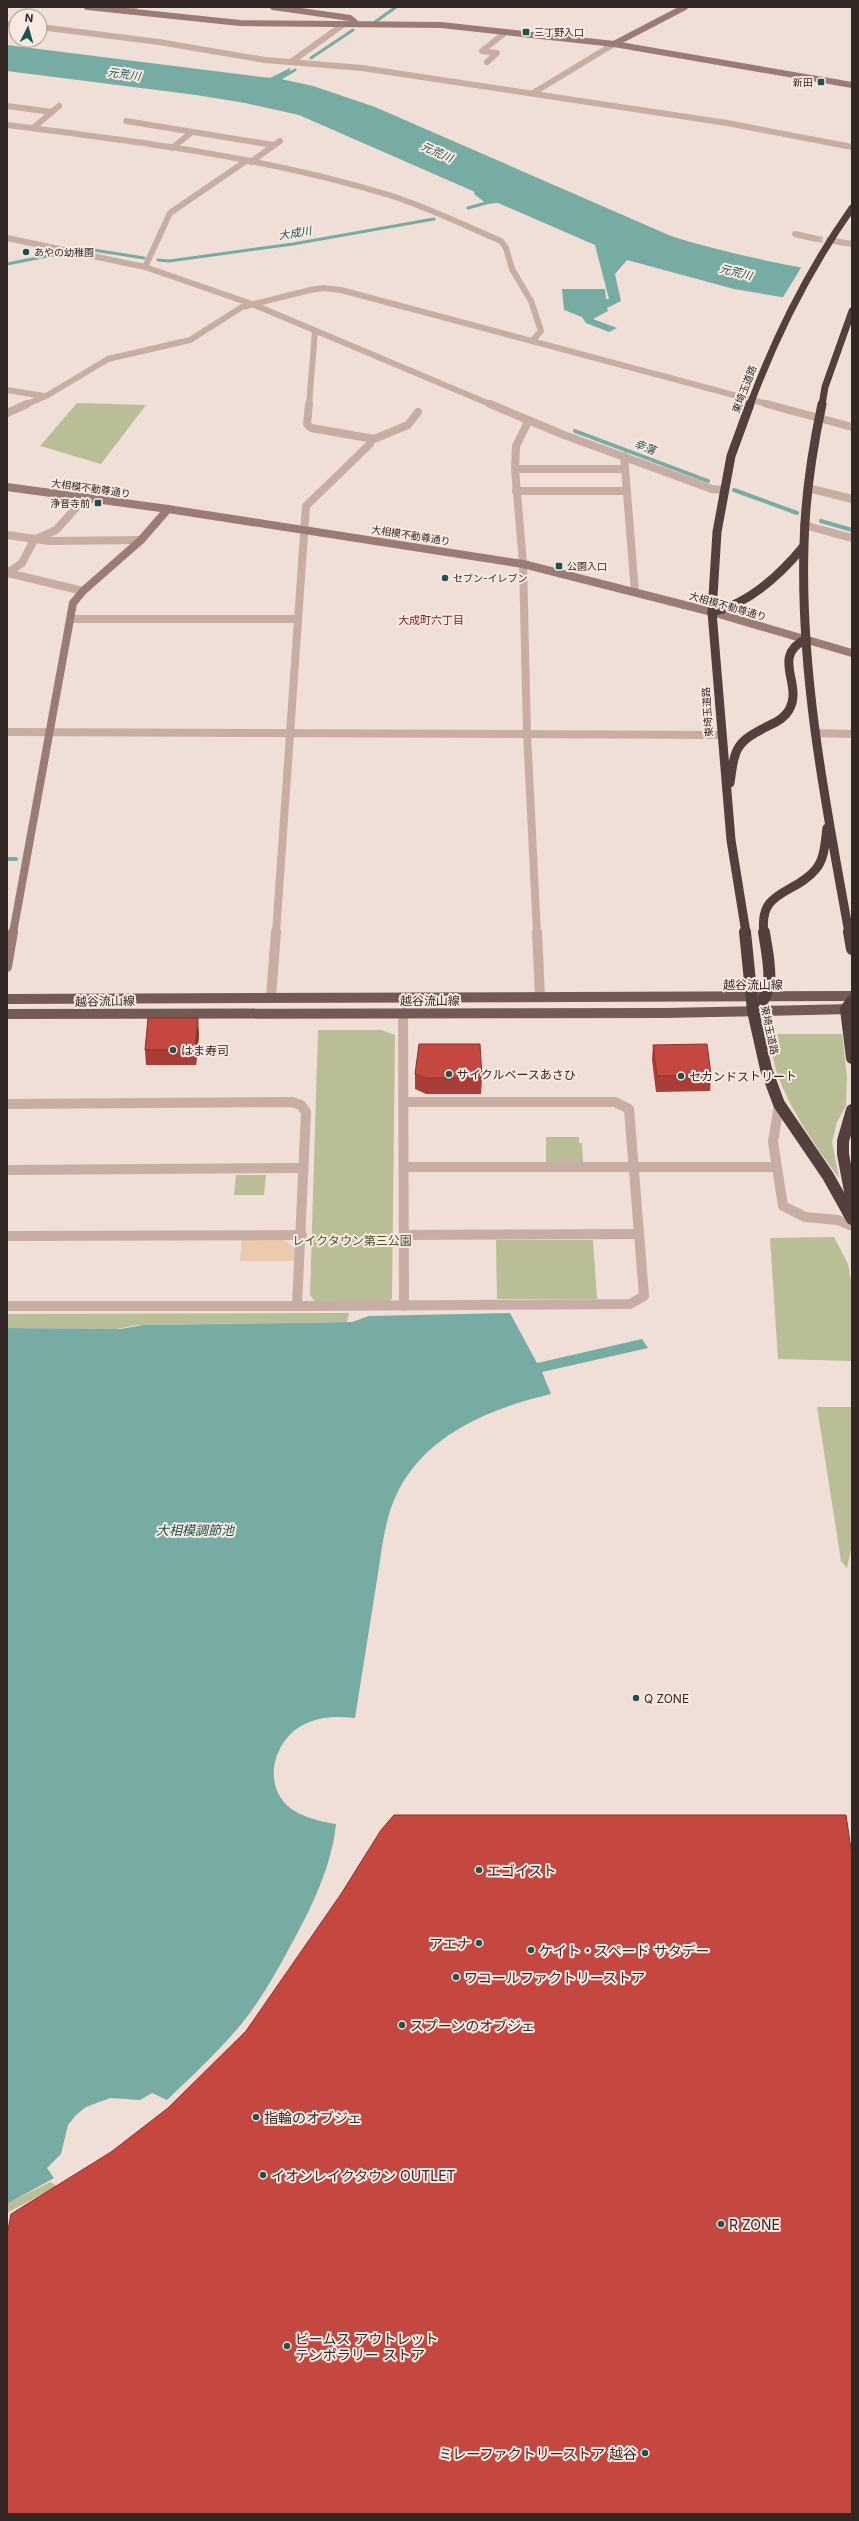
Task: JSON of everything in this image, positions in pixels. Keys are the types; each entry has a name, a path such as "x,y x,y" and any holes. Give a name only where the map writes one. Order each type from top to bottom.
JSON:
{"highway":[{"name":"東埼玉道路","path":"852,208 822,251 785,320 752,399 732,456 723,490 717,532 712,612 721,734 753,1012 766,1069 779,1104 828,1176 852,1219"},
{"path":"852,311 844,328 827,378 818,417 808,488 803,547 806,639 815,733 828,819 852,949"},
{"path":"712,612 731,608 790,564 803,547"},
{"path":"728,794 735,755 741,743 754,733 777,722 789,710 792,695 789,653 793,646 806,639"},
{"path":"753,1012 766,996 768,958 763,921 765,910 774,898 786,889 806,878 816,868 822,857 828,819"},
{"path":"850,1006 852,1058"},
{"path":"852,1110 843,1141 843,1154 852,1202"}],"main road":[{"name":"越谷流山線","path":"7,999 852,996"},
{"name":"越谷流山線","path":"7,1014 753,1012 850,1006"}],"street":[{"path":"87,7 240,23 432,24 614,44 852,85"},
{"path":"125,11 135,7"},
{"path":"273,7 350,18 356,24"},
{"path":"533,93 614,44 685,7"},
{"path":"291,62 344,24"},
{"path":"48,28 152,41 265,60 362,68 533,93 741,126 852,147"},
{"path":"487,62 497,54 482,51 506,32"},
{"path":"7,106 52,112"},
{"path":"33,128 59,106"},
{"path":"126,121 273,146"},
{"path":"7,125 172,148 248,161 374,191 424,208 501,241 506,248 512,269 531,301 541,331 533,340"},
{"path":"172,148 192,132"},
{"path":"145,267 170,213 280,141"},
{"path":"795,234 817,239"},
{"path":"7,238 145,267 252,304 529,420 712,489 723,490"},
{"path":"834,241 852,244"},
{"path":"7,413 44,396 102,361 190,340 242,307 310,290 335,288 852,427"},
{"path":"315,331 307,424 311,428 371,439 408,425 418,412"},
{"path":"7,390 44,396"},
{"path":"529,420 516,446 515,469 523,564 527,733 540,996"},
{"path":"272,997 298,618 306,529 306,506 370,444 371,439"},
{"path":"624,456 635,592"},
{"path":"515,469 624,469"},
{"name":"大相模不動尊通り","path":"7,487 306,529 523,564 712,612 852,653"},
{"path":"808,488 852,499"},
{"path":"516,491 626,491"},
{"path":"7,573 22,562 34,540 56,530 86,497"},
{"path":"7,967 74,600 141,540 168,509"},
{"path":"804,525 852,538"},
{"path":"7,535 34,540 141,540"},
{"path":"7,573 83,591"},
{"path":"71,619 298,618"},
{"path":"7,732 721,734"},
{"path":"815,733 852,734"},
{"path":"403,1012 405,1102 404,1306"},
{"path":"7,1104 292,1102 301,1105 306,1112 302,1235 297,1306"},
{"path":"7,1306 404,1306 630,1304 644,1296 635,1168 629,1109 615,1102 405,1102"},
{"path":"779,1104 773,1120 774,1167 783,1206 805,1217 838,1220 852,1226"},
{"path":"405,1167 774,1167"},
{"path":"7,1170 303,1168"},
{"path":"405,1236 639,1234"},
{"path":"7,1236 302,1235"}],"green space":[{"path":"77,403 146,405 101,464 40,446"},
{"name":"レイクタウン第三公園","path":"318,1030 381,1030 395,1035 392,1298 390,1301 315,1301 310,1295"},
{"path":"769,1034 842,1034 847,1076 846,1106 837,1122 832,1142 839,1178 813,1142 790,1103 776,1071"},
{"path":"546,1137 579,1137 579,1143 582,1143 583,1162 546,1162"},
{"path":"236,1175 266,1175 264,1195 234,1195"},
{"path":"834,1237 848,1264 852,1286 852,1361 778,1359 770,1238"},
{"path":"496,1240 593,1240 597,1299 497,1299"},
{"path":"349,1313 347,1322 138,1325 116,1329 7,1328 7,1314"},
{"path":"817,1407 852,1407 852,1544 847,1568 841,1561"},
{"path":"50,2182 57,2186 7,2213 7,2204"}],"sand":[{"path":"242,1240 284,1240 295,1248 294,1261 240,1261"}],"water":[{"name":"元荒川","path":"7,45 8,48 31,48 270,78 290,68 290,72 281,79 313,86 375,107 671,236 757,258 844,275 852,309 734,289 627,260 615,274 621,301 607,308 608,311 593,319 617,328 609,332 586,323 582,317 564,310 562,289 605,289 606,299 609,299 595,245 498,203 487,204 474,194 475,192 299,115 245,103 196,95 7,71"},
{"name":"大相模調節池","path":"510,1313 537,1363 642,1339 648,1348 542,1372 551,1394 504,1408 481,1417 459,1429 439,1442 421,1459 406,1478 390,1510 385,1532 355,1718 328,1718 314,1720 307,1723 290,1734 282,1745 277,1756 274,1769 275,1782 278,1794 286,1805 307,1817 336,1824 331,1852 322,1880 311,1906 286,1955 266,1989 243,2022 216,2052 167,2100 152,2093 140,2100 110,2098 86,2107 76,2115 68,2125 61,2154 47,2168 54,2178 7,2204 7,1328 121,1329 143,1325 352,1322 369,1316"}],"pier":[{"path":"802,266 852,274 852,311 782,299"}],"building":[{"path":"148,1018 198,1018 195,1050 145,1050"},
{"path":"419,1044 480,1044 482,1078 426,1078 415,1074"},
{"path":"707,1044 711,1075 657,1076 653,1045"},
{"name":"イオンレイクタウン OUTLET","path":"394,1815 846,1815 852,1856 852,2514 7,2514 7,2235 11,2214 111,2152 168,2108 246,2031 341,1894 381,1830"}],"waterway":[{"path":"375,22 396,7"},
{"path":"311,58 353,30"},
{"path":"281,78 295,70"},
{"path":"468,208 493,201"},
{"name":"大成川","path":"158,260 169,261 293,244 434,219"},
{"name":"大成川","path":"81,248 144,258"},
{"name":"大成川","path":"7,264 58,254"},
{"name":"幸落","path":"575,431 708,481"},
{"name":"幸落","path":"734,490 797,513"},
{"name":"幸落","path":"821,521 852,530"},
{"path":"7,859 16,859"}],"tunnel":[{"path":"817,239 834,241"}],"place":[{"name":"三丁野入口","path":"526,32"},
{"name":"新田","path":"821,82"},
{"name":"あやの幼稚園","path":"26,252"},
{"name":"浄音寺前","path":"98,503"},
{"name":"公園入口","path":"559,566"},
{"name":"セブン-イレブン","path":"445,578"},
{"name":"はま寿司","path":"173,1050"},
{"name":"サイクルベースあさひ","path":"449,1074"},
{"name":"セカンドストリート","path":"681,1076"},
{"name":"Q ZONE","path":"636,1698"},
{"name":"エゴイスト","path":"479,1870"},
{"name":"アエナ","path":"479,1943"},
{"name":"ケイト・スペード サタデー","path":"531,1950"},
{"name":"ワコールファクトリーストア","path":"456,1977"},
{"name":"スプーンのオブジェ","path":"402,2025"},
{"name":"指輪のオブジェ","path":"256,2117"},
{"name":"イオンレイクタウン OUTLET","path":"263,2175"},
{"name":"R ZONE","path":"721,2224"},
{"name":"ビームス アウトレット テンポラリー ストア","path":"287,2346"},
{"name":"ミレーファクトリーストア 越谷","path":"645,2453"}],"district":[{"name":"大成町六丁目","path":"431,620"}]}
